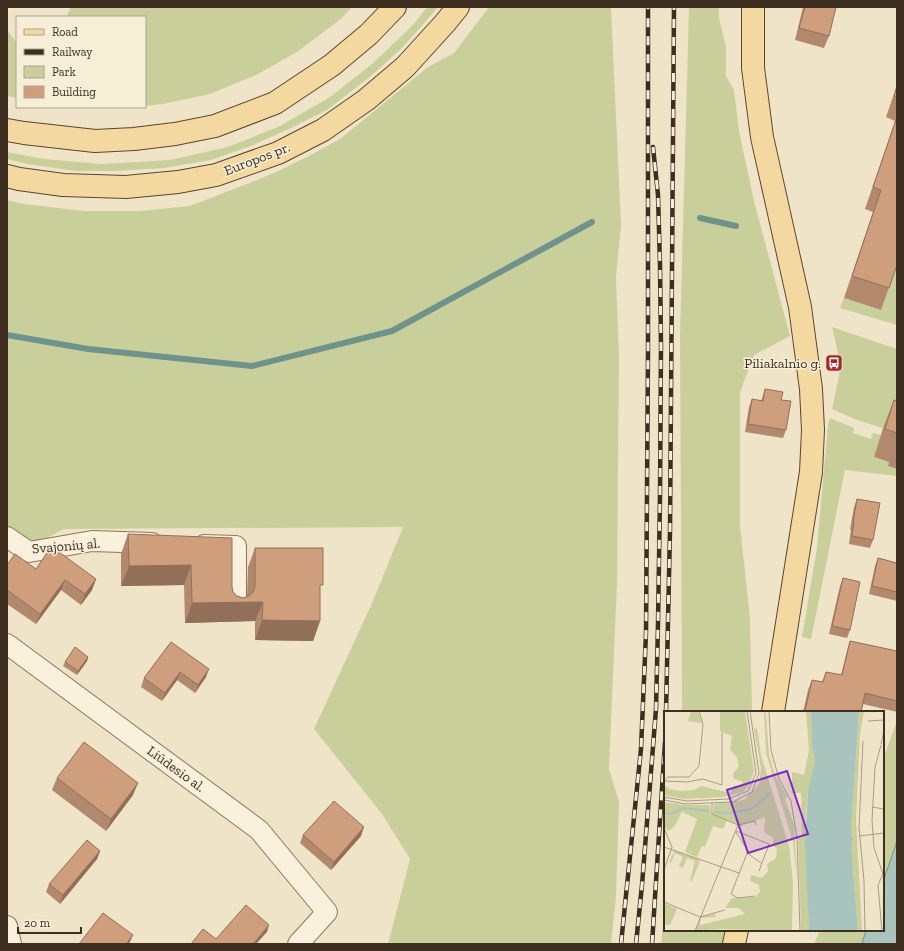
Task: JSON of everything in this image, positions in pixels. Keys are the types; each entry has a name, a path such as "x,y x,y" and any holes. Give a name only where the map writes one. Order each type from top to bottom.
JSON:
{"main road":[{"path":"7,130 95,141 175,134 215,126 275,103 332,65 369,34 395,7"},
{"name":"Europos pr.","path":"7,176 63,185 126,187 178,182 216,175 278,153 323,130 366,100 405,67 458,7"},
{"path":"753,7 753,68 762,137 800,307 811,389 813,430 811,472 773,711"},
{"path":"734,944 737,931"}],"street":[{"name":"Svajonių al.","path":"7,537 29,552 92,542 236,546 236,606"},
{"name":"Liūdesio al.","path":"7,644 259,830 327,912 298,944"},
{"path":"7,926 11,944"}],"green space":[{"path":"71,7 352,7 342,18 297,52 256,75 210,94 163,104 146,106 146,16 66,16"},
{"path":"427,7 438,7 402,48 371,76 327,110 253,145 211,160 164,168 116,171 76,171 27,164 7,159 7,152 44,159 102,164 170,160 228,147 280,126 330,97 372,64 413,25"},
{"path":"489,7 611,7 621,225 616,277 619,356 617,584 609,769 619,802 616,897 611,944 388,944 410,859 382,814 314,729 373,601 403,527 64,529 30,547 7,528 7,200 24,204 84,211 140,211 190,206 252,182 311,155 340,139 428,67 454,53"},
{"path":"689,7 719,7 719,18 726,47 726,76 734,90 739,131 754,201 790,336 754,355 740,392 740,526 750,618 752,711 682,711 680,334"},
{"path":"7,30 16,42 16,98 7,96"},
{"path":"897,263 897,325 840,308 844,298 881,310"},
{"path":"832,327 897,349 897,416 892,431 857,420 832,409 841,366"},
{"path":"830,418 854,428 853,433 871,439 873,433 881,435 874,457 889,462 888,466 897,469 897,476 845,470 811,639 802,637 817,548 828,425"},
{"path":"897,721 897,841 884,879 884,756"},
{"path":"664,916 664,931 731,931 728,944 661,944"},
{"path":"820,931 866,931 862,944 814,944"}],"water":[{"path":"897,841 897,944 862,944 866,931 884,931 884,879"}],"building":[{"path":"805,7 836,7 829,36 799,28"},
{"path":"897,86 897,97 894,96"},
{"path":"897,117 897,265 889,288 852,276 881,190 873,187"},
{"path":"765,389 783,392 781,400 791,401 786,430 748,424 752,399 763,401"},
{"path":"894,400 897,401 897,433 885,429"},
{"path":"857,499 880,503 873,540 852,536"},
{"path":"128,534 232,538 232,587 233,592 237,596 243,598 249,596 255,587 255,548 323,548 323,585 320,585 320,621 262,620 263,602 192,603 191,565 129,566"},
{"path":"55,549 96,579 85,594 65,580 40,614 7,590 7,565 15,554 36,569 49,550"},
{"path":"878,558 897,563 897,592 872,586"},
{"path":"843,578 860,582 850,630 832,626"},
{"path":"850,641 897,651 897,701 865,693 861,711 805,711 812,680 823,682 826,672 842,675"},
{"path":"171,642 209,669 198,685 180,672 165,693 144,678"},
{"path":"75,647 88,657 78,671 65,662"},
{"path":"84,742 138,783 111,819 57,778"},
{"path":"334,801 364,827 334,862 303,835"},
{"path":"87,840 100,851 63,895 49,884"},
{"path":"246,905 269,925 253,944 191,944 203,929 216,939"},
{"path":"103,913 133,935 126,944 79,944"}],"waterway":[{"path":"700,218 736,226"},
{"path":"7,335 88,349 252,366 392,331 592,222"}],"railway":[{"path":"621,944 641,749 646,633 648,7"},
{"path":"666,711 670,531 674,7"},
{"path":"636,944 656,709 658,624 661,346 658,195 653,147"},
{"path":"652,944 664,758"}],"place":[{"name":"Piliakalnio g.","path":"834,363"}]}
